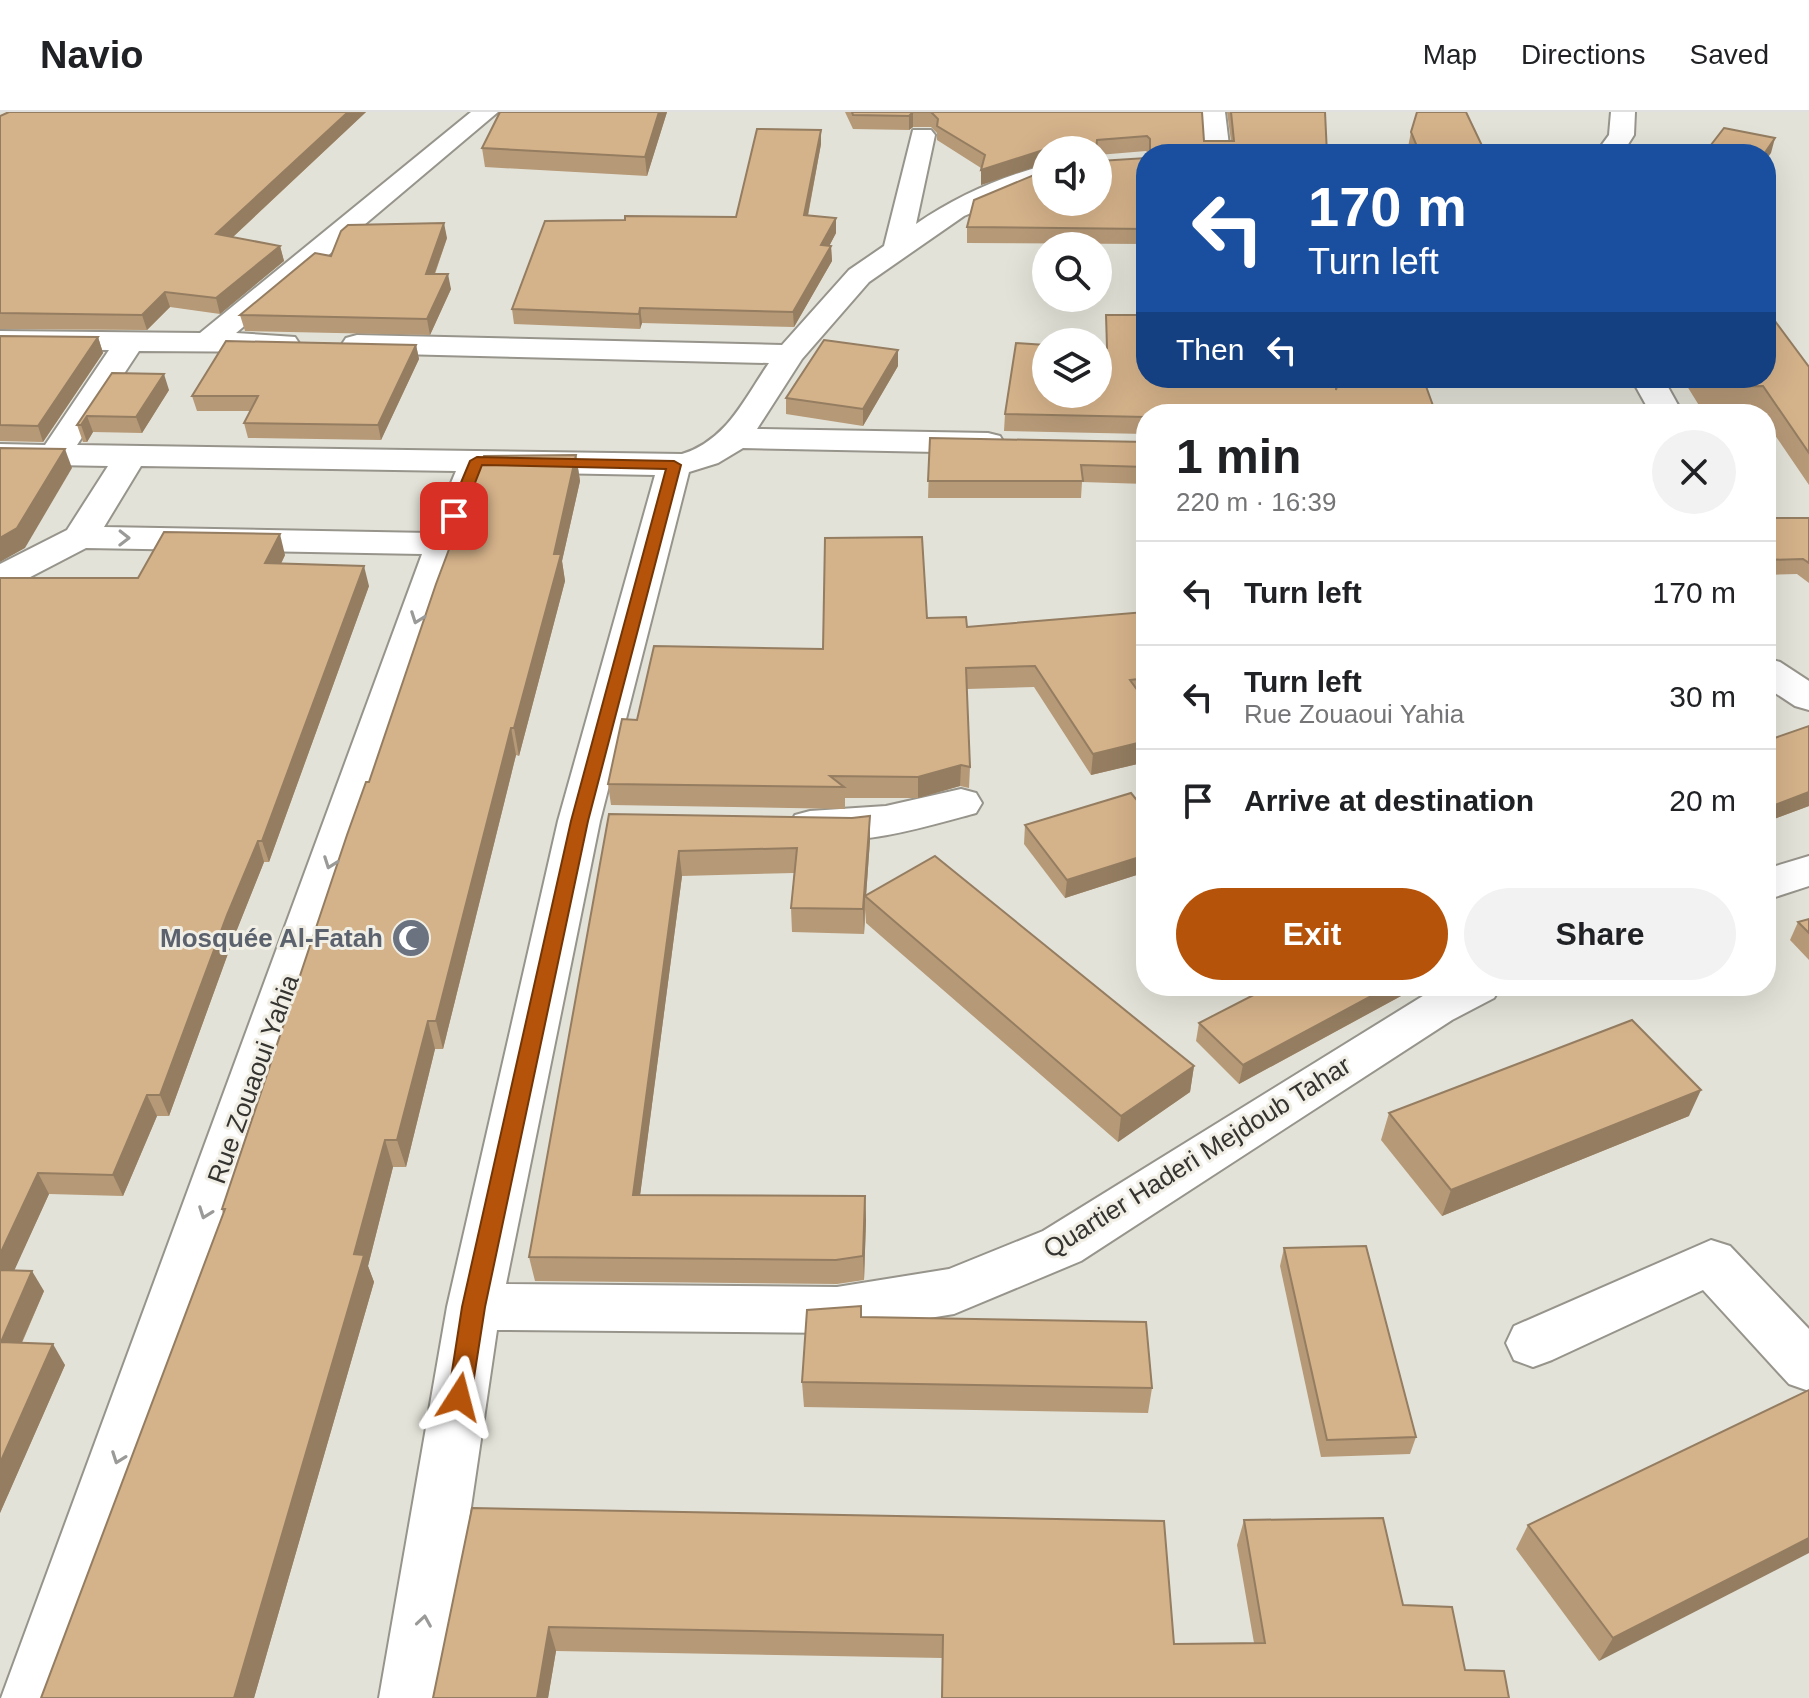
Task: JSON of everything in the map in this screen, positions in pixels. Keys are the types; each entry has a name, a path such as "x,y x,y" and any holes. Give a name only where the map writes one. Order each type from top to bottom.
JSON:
{"street":[{"path":"209,341 486,112"},
{"path":"1213,112 1216,144"},
{"path":"1617,144 1625,122 1623,112"},
{"path":"897,250 922,135"},
{"path":"0,454 674,465 695,461 724,448 735,438 790,354 859,276 954,210 1032,177"},
{"path":"0,340 209,341 790,354"},
{"path":"55,454 129,343"},
{"path":"735,438 1024,444"},
{"path":"80,537 131,455"},
{"name":"Rue Zouaoui Yahia","path":"33,1698 443,544 477,461"},
{"path":"411,1698 474,1307 602,822 674,465"},
{"path":"0,578 80,537 443,544"},
{"path":"1776,677 1809,698"},
{"path":"777,825 853,826 916,816 961,803"},
{"path":"1776,882 1809,871"},
{"name":"Quartier Haderi Mejdoub Tahar","path":"474,1307 837,1310 954,1291 1062,1246 1459,996"},
{"path":"1533,1343 1711,1262 1809,1367"}],"building":[{"path":"9,112 348,112 216,234 280,246 216,298 165,292 142,315 0,313 0,116"},
{"path":"500,112 659,112 645,157 482,148"},
{"path":"852,112 913,112 909,116 853,115"},
{"path":"931,112 1202,112 1204,141 1234,141 1231,112 1325,112 1327,144 1150,144 1147,136 1112,139 1112,136 1032,136 1032,154 981,170 985,155 937,126 938,119"},
{"path":"1417,112 1466,112 1481,144 1416,144 1411,132"},
{"path":"1724,128 1775,138 1771,144 1712,144"},
{"path":"757,129 821,130 804,215 836,218 821,245 831,246 793,312 640,308 639,314 512,309 545,221 625,220 625,216 736,217"},
{"path":"1136,159 1136,229 967,227 974,200 1032,176 1032,216 1112,216 1112,160"},
{"path":"444,223 426,274 448,274 427,319 240,315 315,253 331,256 341,231 348,225"},
{"path":"1106,315 1136,315 1136,388 1427,388 1432,404 1136,404 1136,417 1005,414 1016,343 1032,344 1032,408 1112,408 1112,328 1106,328"},
{"path":"1776,322 1809,367 1809,453 1764,388 1776,388"},
{"path":"0,336 98,337 38,426 0,425"},
{"path":"824,340 898,350 863,409 786,398"},
{"path":"226,341 416,345 378,425 244,423 258,396 192,396"},
{"path":"112,373 164,374 136,417 87,416 81,425 77,425"},
{"path":"930,438 1136,442 1136,467 1081,465 1083,481 928,481"},
{"path":"0,448 65,449 17,528 0,538"},
{"path":"576,455 554,554 561,554 514,728 511,728 436,1021 428,1021 397,1140 385,1140 354,1254 364,1255 234,1698 41,1698 225,1209 222,1209 347,835 366,782 369,782 436,584 484,456"},
{"path":"1776,518 1809,518 1809,563 1803,559 1776,560"},
{"path":"164,532 280,534 265,563 364,566 262,841 258,841 227,915 160,1095 147,1095 113,1175 38,1173 0,1254 0,578 138,578"},
{"path":"922,537 927,618 966,617 967,627 1136,613 1136,679 1130,680 1136,688 1136,743 1093,754 1035,666 966,668 970,767 961,765 918,777 830,776 844,787 608,784 622,719 637,720 654,646 823,649 825,538"},
{"path":"1809,726 1809,792 1776,804 1776,738"},
{"path":"1131,793 1136,799 1136,858 1067,880 1025,825"},
{"path":"609,814 870,816 863,909 791,908 797,848 679,851 633,1195 865,1196 863,1256 836,1260 529,1257"},
{"path":"935,856 1194,1066 1121,1116 865,896"},
{"path":"1809,919 1809,933 1798,922"},
{"path":"1252,996 1371,996 1243,1065 1199,1023"},
{"path":"1632,1020 1701,1090 1451,1190 1389,1113"},
{"path":"1366,1246 1416,1437 1327,1440 1284,1248"},
{"path":"0,1270 32,1271 1,1342 53,1344 0,1463"},
{"path":"861,1306 861,1317 1146,1322 1152,1388 802,1382 807,1310"},
{"path":"1809,1390 1809,1538 1613,1638 1528,1525"},
{"path":"472,1508 1164,1521 1174,1644 1265,1643 1244,1520 1383,1518 1403,1605 1452,1607 1465,1670 1504,1671 1509,1698 942,1698 943,1635 549,1627 537,1698 433,1698"}],"place":[{"name":"Mosquée Al-Fatah","path":"411,938"}],"route":[{"path":"454,516 477,461 674,465 579,821 474,1307 459,1397"}]}
